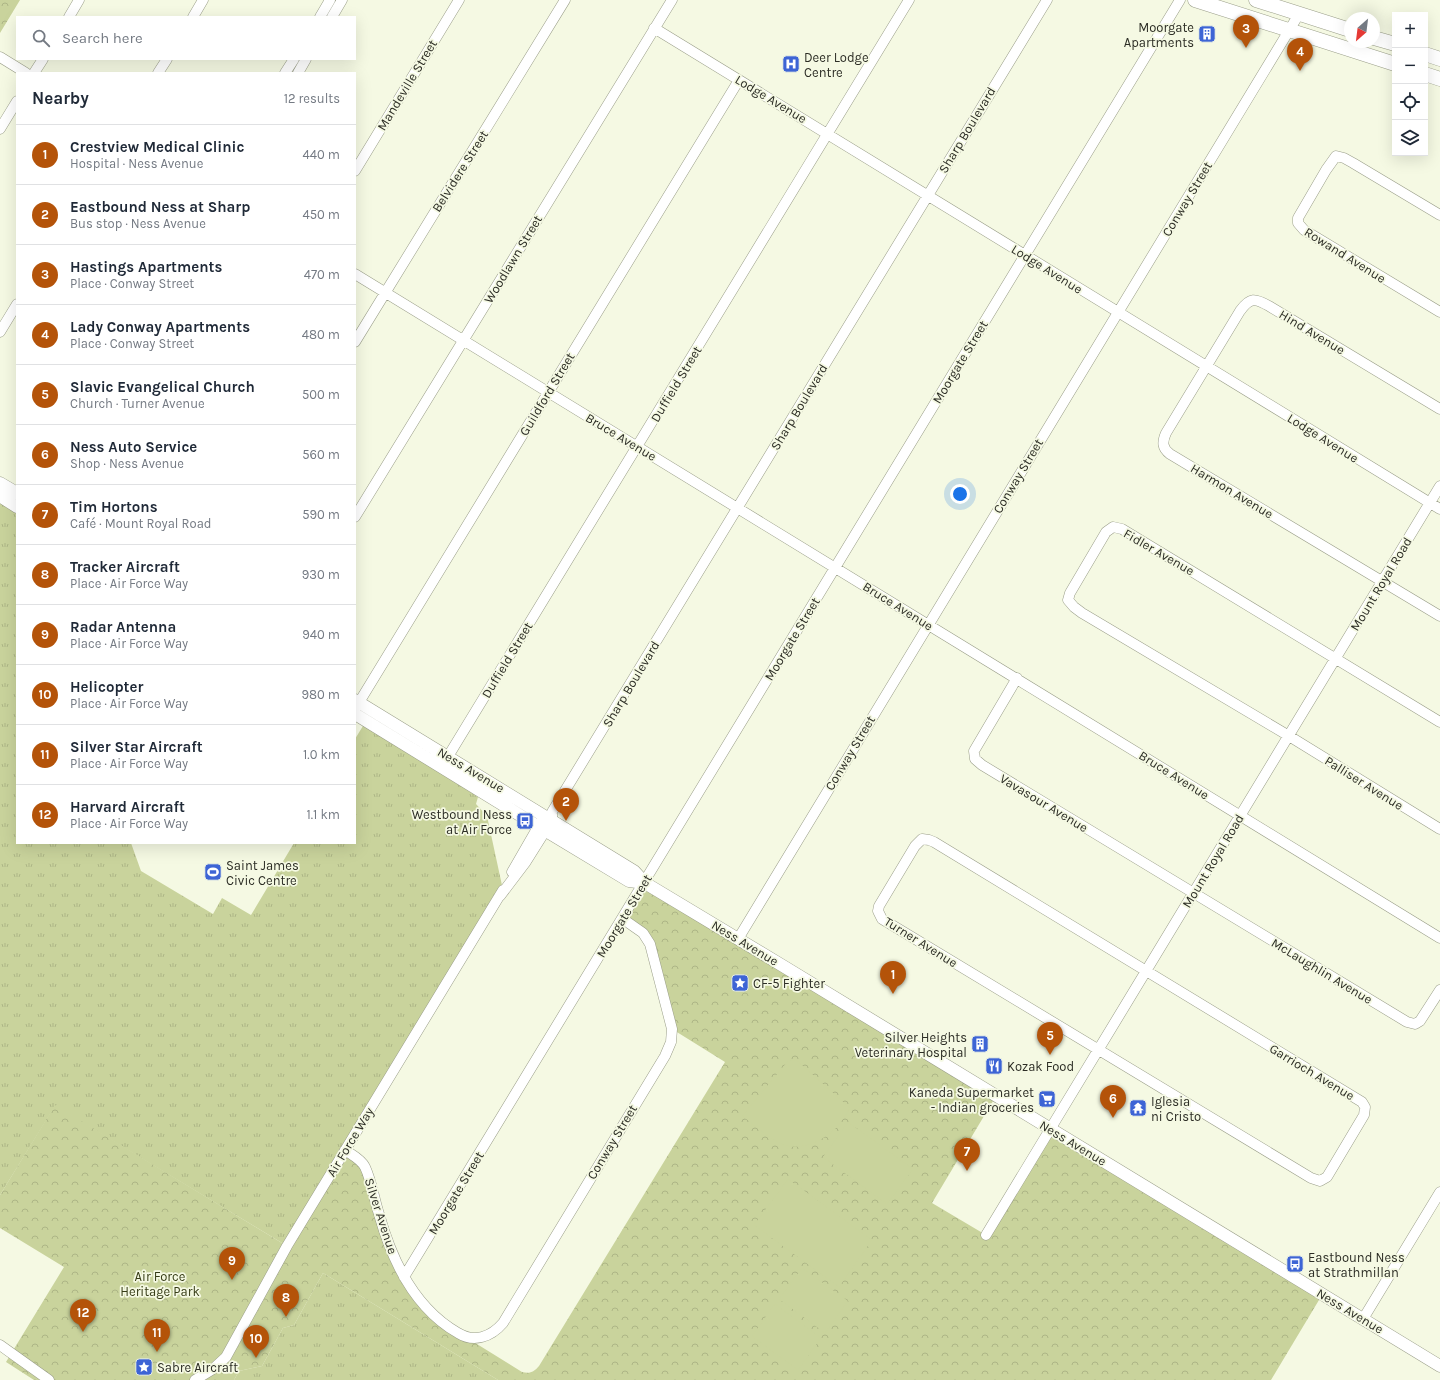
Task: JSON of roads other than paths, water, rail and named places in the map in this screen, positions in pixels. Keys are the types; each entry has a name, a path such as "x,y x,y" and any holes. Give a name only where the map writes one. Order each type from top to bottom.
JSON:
{"highway":[{"path":"1195,0 1392,63"},
{"path":"1256,0 1344,28"},
{"path":"1380,40 1392,43"},
{"path":"1428,55 1440,59"},
{"path":"1428,75 1440,79"}],"main road":[{"path":"0,483 16,493"},
{"path":"0,496 16,506"},
{"name":"Ness Avenue","path":"356,703 445,761 542,829 629,881 645,883"},
{"name":"Ness Avenue","path":"356,715 549,816 634,871 645,883 1440,1366"}],"street":[{"path":"70,16 79,0"},
{"path":"194,16 203,0"},
{"path":"321,16 330,0"},
{"path":"333,16 342,0"},
{"name":"Mandeville Street","path":"356,169 459,0"},
{"name":"Belvidere Street","path":"356,340 565,0"},
{"name":"Woodlawn Street","path":"356,516 672,0"},
{"name":"Duffield Street","path":"445,761 909,0"},
{"name":"Sharp Boulevard","path":"549,816 1047,0"},
{"name":"Moorgate Street","path":"404,1277 645,883 1180,0"},
{"name":"Conway Street","path":"738,939 1299,14"},
{"name":"Lodge Avenue","path":"654,28 1440,510"},
{"path":"0,57 24,72"},
{"path":"35,72 42,60"},
{"path":"159,72 166,60"},
{"path":"287,72 293,60"},
{"path":"299,72 305,60"},
{"name":"Guildford Street","path":"356,703 739,80"},
{"path":"0,129 16,103"},
{"name":"Rowand Avenue","path":"1440,215 1353,162 1336,156 1326,170 1298,218 1298,223 1304,230 1440,312"},
{"name":"Bruce Avenue","path":"356,275 1440,938"},
{"name":"Hind Avenue","path":"1207,366 1246,303 1252,300 1259,300 1440,409"},
{"path":"0,332 16,306"},
{"name":"Harmon Avenue","path":"1207,366 1166,433 1163,440 1163,446 1166,450 1383,581"},
{"name":"Mount Royal Road","path":"986,1235 1045,1140 1050,1129 1440,486"},
{"name":"Fidler Avenue","path":"1289,736 1074,607 1068,600 1070,593 1102,538 1106,532 1113,527 1122,529 1336,658"},
{"path":"1383,581 1440,616"},
{"path":"1336,658 1440,722"},
{"name":"Vavasour Avenue","path":"1017,678 976,746 973,753 977,761 1194,893"},
{"name":"Palliser Avenue","path":"1289,736 1440,829"},
{"name":"Air Force Way","path":"195,1380 213,1370 226,1357 287,1246 500,896 519,859 542,829 549,816"},
{"name":"Turner Avenue","path":"1098,1050 882,919 878,911 879,906 915,846 922,839 934,842 1146,971"},
{"name":"McLaughlin Avenue","path":"1194,893 1409,1023 1415,1024 1421,1020 1440,990"},
{"name":"Conway Street","path":"464,1336 476,1338 489,1335 497,1330 503,1322 669,1048 672,1029 652,948 643,933 623,919"},
{"name":"Garrioch Avenue","path":"1098,1050 1314,1180 1320,1181 1324,1179 1333,1168 1364,1115 1365,1107 1362,1102 1146,971"},
{"name":"Silver Avenue","path":"345,1150 359,1159 366,1168 385,1236 404,1277 416,1296 431,1314 464,1336"},
{"path":"1363,1319 1440,1192"},
{"path":"0,1345 49,1380"}],"place":[{"name":"Moorgate Apartments","path":"1207,34"},
{"name":"Hastings Apartments","path":"1246,48"},
{"name":"Deer Lodge Centre","path":"791,64"},
{"name":"Lady Conway Apartments","path":"1300,71"},
{"name":"Westbound Ness at Air Force","path":"525,821"},
{"name":"Eastbound Ness at Sharp","path":"566,821"},
{"name":"Saint James Civic Centre","path":"213,872"},
{"name":"CF-5 Fighter","path":"740,983"},
{"name":"Crestview Medical Clinic","path":"893,994"},
{"name":"Silver Heights Veterinary Hospital","path":"980,1044"},
{"name":"Slavic Evangelical Church","path":"1050,1055"},
{"name":"Kozak Food","path":"994,1066"},
{"name":"Kaneda Supermarket - Indian groceries","path":"1047,1099"},
{"name":"Iglesia ni Cristo","path":"1138,1108"},
{"name":"Ness Auto Service","path":"1113,1118"},
{"name":"Tim Hortons","path":"967,1171"},
{"name":"Eastbound Ness at Strathmillan","path":"1295,1264"},
{"name":"Radar Antenna","path":"232,1280"},
{"name":"Tracker Aircraft","path":"286,1317"},
{"name":"Harvard Aircraft","path":"83,1332"},
{"name":"Silver Star Aircraft","path":"157,1352"},
{"name":"Helicopter","path":"256,1358"},
{"name":"Sabre Aircraft","path":"144,1367"}],"park label":[{"name":"Air Force Heritage Park","path":"160,1284"}]}
